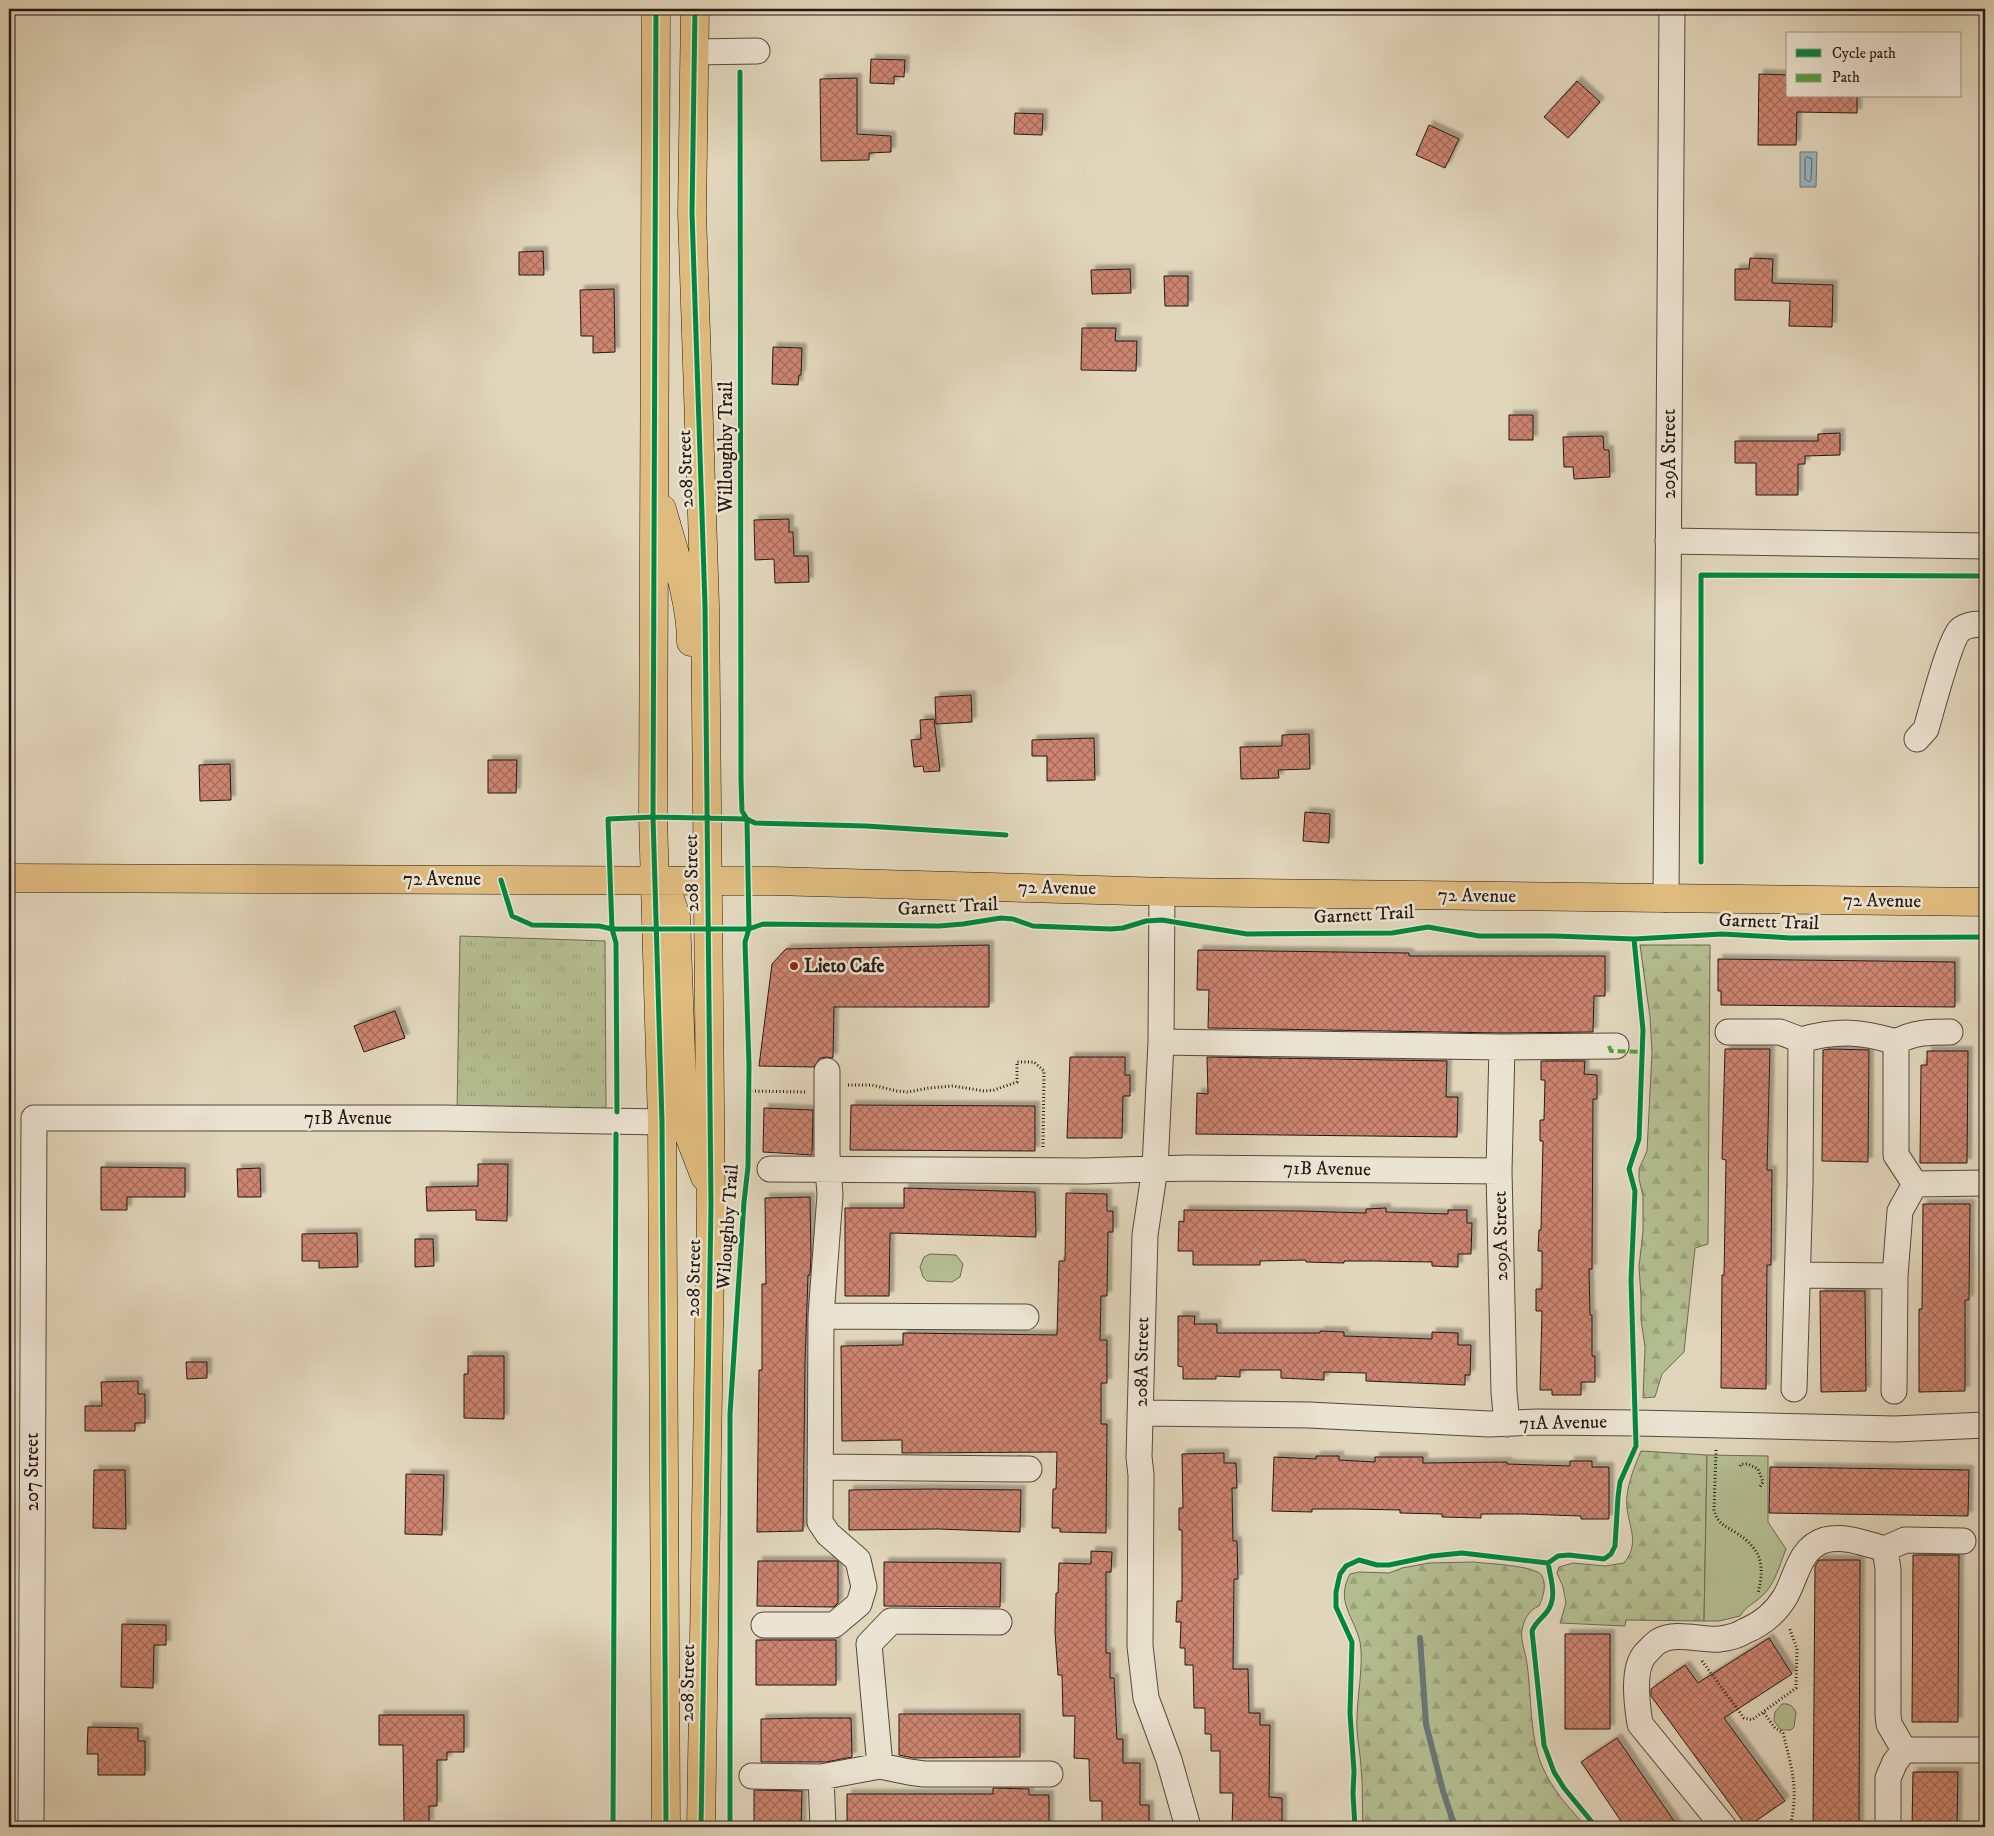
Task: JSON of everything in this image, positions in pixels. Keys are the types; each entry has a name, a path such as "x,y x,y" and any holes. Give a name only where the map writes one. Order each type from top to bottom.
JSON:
{"main road":[{"name":"208 Street","path":"656,9 653,880 662,1122 666,1827"},
{"name":"208 Street","path":"695,9 692,213 705,604 711,1205 701,1827"},
{"path":"653,478 677,563 691,638 690,819 698,855 708,881"},
{"name":"72 Avenue","path":"9,878 653,880 1162,891 1985,902"},
{"path":"653,880 670,899 676,916 683,1110 686,1128 695,1154 704,1170 711,1205"}],"street":[{"name":"209A Street","path":"1666,899 1672,9"},
{"path":"694,52 758,51"},
{"path":"1668,541 1985,546"},
{"path":"1917,739 1926,729 1958,631 1966,626 1985,624"},
{"name":"208A Street","path":"1162,891 1161,1042 1155,1168 1145,1235 1140,1413 1140,1646 1146,1698 1169,1760 1188,1827"},
{"path":"1728,1032 1780,1032 1801,1040 1825,1033 1851,1032 1875,1035 1896,1042 1910,1034 1950,1032"},
{"path":"1794,1389 1798,1275 1801,1040"},
{"path":"1161,1042 1502,1047 1616,1046"},
{"path":"1896,1042 1896,1154 1915,1184"},
{"name":"209A Street","path":"1502,1047 1499,1171 1504,1392 1507,1424"},
{"path":"764,1625 834,1625 859,1604 864,1587 858,1560 828,1534 820,1522 821,1316 830,1195 827,1154 828,1080"},
{"name":"71B Avenue","path":"34,1118 443,1118 662,1122"},
{"name":"207 Street","path":"31,1827 34,1118"},
{"name":"71B Avenue","path":"770,1169 1086,1171 1155,1168 1499,1171"},
{"path":"1915,1184 1985,1183"},
{"path":"1894,1391 1895,1276 1900,1211 1915,1184"},
{"path":"1798,1275 1895,1276"},
{"path":"821,1316 1026,1317"},
{"name":"71A Avenue","path":"1140,1413 1309,1415 1507,1424 1538,1422 1626,1423 1896,1429 1985,1425"},
{"path":"820,1467 1029,1469"},
{"path":"1724,1827 1640,1724 1636,1703 1638,1672 1644,1655 1660,1640 1682,1636 1720,1639 1745,1632 1771,1615 1785,1597 1806,1552 1815,1545 1827,1540 1858,1541 1885,1549 1905,1540 1963,1541"},
{"path":"1885,1549 1888,1569 1888,1715 1890,1724 1904,1750"},
{"path":"880,1766 869,1644 891,1621 999,1622"},
{"path":"1904,1750 1985,1750"},
{"path":"1888,1827 1888,1778 1895,1762 1904,1750"},
{"path":"752,1776 821,1777 880,1766 924,1774 1050,1774"},
{"path":"821,1777 823,1827"}],"path":[{"path":"748,1091 816,1092 828,1080 842,1085 864,1084 908,1092 954,1086 984,1091 994,1090 1017,1082 1017,1062 1034,1062 1044,1071 1043,1150"},
{"path":"748,1084 748,1101"},
{"path":"1701,1659 1744,1718 1752,1720 1796,1688 1797,1650 1787,1624 1758,1593 1763,1572 1757,1554 1747,1542 1721,1524 1716,1517 1714,1510 1716,1450"},
{"path":"1740,1466 1741,1464 1748,1464 1758,1469 1763,1482 1760,1487"},
{"path":"1764,1712 1775,1728 1783,1733 1794,1775 1794,1812 1790,1827"}],"green space":[{"path":"460,936 605,941 606,1112 457,1112"},
{"path":"1640,945 1710,945 1708,1244 1695,1248 1684,1352 1662,1374 1655,1397 1643,1398 1645,1347 1641,1320 1639,1267 1643,1231 1643,1196 1639,1169 1647,1151 1652,1053 1650,1017"},
{"path":"930,1254 956,1255 963,1264 960,1277 952,1282 927,1281 923,1277 920,1267 924,1257"},
{"path":"1641,1451 1707,1455 1704,1621 1626,1620 1625,1626 1560,1623 1566,1603 1563,1587 1557,1573 1559,1567 1573,1563 1605,1566 1624,1563 1629,1555 1633,1539 1627,1496 1631,1478"},
{"path":"1707,1455 1768,1456 1768,1522 1786,1549 1774,1580 1763,1595 1740,1616 1719,1621 1704,1621"},
{"path":"1474,1562 1531,1569 1542,1576 1544,1591 1542,1599 1539,1606 1528,1615 1522,1630 1535,1741 1542,1766 1551,1783 1567,1806 1587,1827 1363,1827 1362,1774 1357,1725 1361,1650 1360,1642 1345,1601 1344,1593 1350,1574 1359,1572 1389,1573 1402,1568 1429,1563"},
{"path":"1782,1704 1791,1706 1796,1713 1794,1727 1791,1730 1781,1730 1774,1721 1775,1712"}],"water":[{"path":"1800,152 1817,152 1816,187 1800,187"}],"building":[{"path":"871,59 905,60 904,77 894,76 894,84 870,83"},
{"path":"1759,74 1786,75 1786,98 1857,98 1857,113 1797,112 1796,145 1758,145"},
{"path":"857,78 857,134 891,136 891,152 869,153 869,160 821,161 820,79"},
{"path":"1577,81 1600,102 1568,138 1544,117"},
{"path":"1015,113 1043,114 1042,135 1014,134"},
{"path":"1429,125 1459,139 1445,168 1416,155"},
{"path":"543,251 544,275 519,275 519,252"},
{"path":"1750,258 1773,259 1772,283 1833,285 1832,327 1789,326 1790,301 1735,300 1735,269 1749,269"},
{"path":"1130,269 1131,293 1092,294 1091,270"},
{"path":"1164,276 1188,276 1188,306 1165,306"},
{"path":"614,289 615,352 593,353 593,336 581,336 580,290"},
{"path":"1082,328 1116,328 1115,341 1137,341 1136,371 1081,370"},
{"path":"773,347 802,348 801,375 799,375 798,385 772,384"},
{"path":"1509,415 1533,415 1533,440 1509,440"},
{"path":"1840,433 1840,455 1805,456 1805,464 1798,464 1798,495 1756,495 1756,463 1735,463 1735,441 1818,441 1818,434"},
{"path":"1603,436 1604,450 1609,450 1610,477 1574,479 1573,467 1564,467 1563,437"},
{"path":"789,519 789,532 793,532 794,556 808,556 809,582 775,583 774,559 755,560 754,520"},
{"path":"971,695 972,722 936,724 935,697"},
{"path":"934,719 940,771 924,772 923,766 914,767 911,740 921,739 920,720"},
{"path":"1309,734 1310,769 1278,770 1279,778 1241,779 1240,747 1282,746 1282,735"},
{"path":"1094,738 1095,780 1047,781 1047,756 1032,756 1032,740"},
{"path":"488,760 517,760 516,793 488,793"},
{"path":"230,764 231,800 200,801 199,765"},
{"path":"1305,812 1330,814 1329,843 1303,841"},
{"path":"989,945 989,1007 834,1007 833,1058 820,1058 814,1067 759,1066 772,964 786,949"},
{"path":"1198,950 1409,953 1409,956 1605,956 1605,996 1594,996 1593,1032 1502,1033 1208,1028 1209,990 1197,990"},
{"path":"1718,959 1955,962 1955,1007 1721,1005 1721,991 1718,991"},
{"path":"395,1011 405,1038 364,1052 354,1026"},
{"path":"1725,1049 1770,1049 1767,1170 1772,1170 1771,1265 1767,1265 1766,1389 1721,1388 1726,1160 1722,1159"},
{"path":"1823,1050 1869,1050 1868,1162 1822,1161"},
{"path":"1927,1051 1968,1051 1967,1163 1920,1163 1921,1065 1927,1065"},
{"path":"1070,1057 1125,1057 1125,1075 1130,1075 1130,1096 1123,1096 1122,1138 1067,1138"},
{"path":"1207,1057 1447,1061 1446,1097 1458,1097 1457,1137 1196,1134 1197,1093 1208,1094"},
{"path":"1541,1061 1585,1061 1584,1074 1597,1075 1597,1099 1593,1099 1592,1269 1589,1269 1592,1356 1595,1356 1595,1382 1581,1382 1581,1395 1552,1395 1552,1390 1540,1390 1542,1311 1536,1311 1536,1289 1542,1289 1542,1251 1538,1251 1539,1230 1541,1230 1543,1141 1540,1141 1540,1120 1544,1120 1545,1080 1541,1080"},
{"path":"851,1105 1035,1106 1035,1151 850,1150"},
{"path":"764,1108 813,1110 812,1155 763,1152"},
{"path":"478,1164 508,1164 507,1221 476,1220 476,1210 427,1211 426,1187 478,1186"},
{"path":"101,1167 185,1168 185,1197 127,1197 127,1210 101,1210"},
{"path":"260,1168 261,1197 238,1197 237,1169"},
{"path":"904,1188 1035,1192 1036,1237 890,1233 889,1296 845,1296 845,1208 904,1208"},
{"path":"1066,1193 1107,1194 1107,1211 1113,1211 1113,1232 1108,1232 1107,1296 1101,1296 1100,1340 1107,1340 1107,1383 1101,1383 1101,1424 1107,1424 1106,1533 1060,1532 1060,1528 1052,1528 1053,1489 1056,1489 1057,1452 902,1453 902,1440 842,1441 841,1346 903,1345 903,1333 1057,1335 1059,1261 1065,1261"},
{"path":"810,1197 811,1255 810,1275 808,1275 805,1362 803,1531 757,1532 759,1370 762,1370 762,1284 766,1284 765,1198"},
{"path":"1923,1204 1970,1204 1969,1300 1965,1300 1965,1391 1919,1392 1919,1309 1922,1309"},
{"path":"1386,1208 1386,1212 1448,1214 1448,1210 1467,1210 1467,1223 1472,1223 1471,1254 1458,1254 1458,1267 1432,1266 1432,1262 1344,1261 1344,1263 1306,1262 1306,1260 1260,1261 1260,1265 1193,1265 1193,1251 1178,1251 1179,1221 1184,1222 1184,1210 1366,1213 1366,1209"},
{"path":"357,1233 358,1267 319,1268 319,1261 302,1261 302,1234"},
{"path":"415,1239 433,1239 434,1266 415,1267"},
{"path":"1820,1291 1865,1291 1866,1391 1821,1392"},
{"path":"1178,1316 1195,1316 1194,1324 1217,1324 1217,1333 1320,1333 1320,1331 1344,1332 1344,1336 1432,1339 1432,1332 1458,1333 1458,1345 1471,1345 1470,1375 1465,1375 1465,1385 1366,1381 1366,1373 1324,1372 1324,1380 1281,1378 1281,1370 1240,1370 1240,1377 1216,1376 1216,1379 1183,1379 1183,1367 1178,1366"},
{"path":"468,1356 504,1356 504,1419 464,1418 464,1374 468,1374"},
{"path":"186,1362 207,1362 207,1378 187,1379"},
{"path":"138,1381 138,1394 145,1394 145,1423 135,1423 135,1431 85,1431 85,1406 102,1406 101,1382"},
{"path":"1224,1453 1224,1463 1236,1463 1237,1488 1232,1488 1233,1541 1237,1541 1238,1579 1234,1579 1233,1669 1248,1669 1249,1713 1260,1713 1260,1725 1270,1725 1269,1797 1282,1798 1282,1827 1232,1827 1233,1793 1220,1793 1220,1751 1211,1751 1211,1734 1205,1734 1205,1708 1194,1708 1193,1665 1185,1665 1185,1648 1180,1648 1181,1622 1176,1622 1177,1601 1182,1601 1182,1530 1179,1530 1179,1508 1183,1508 1182,1454"},
{"path":"1316,1456 1339,1456 1339,1460 1375,1462 1375,1457 1423,1457 1423,1463 1507,1462 1507,1464 1570,1466 1570,1461 1592,1461 1592,1467 1609,1467 1609,1519 1581,1519 1581,1516 1523,1514 1481,1514 1481,1518 1442,1517 1442,1514 1400,1513 1400,1510 1312,1509 1312,1512 1272,1511 1274,1457 1316,1459"},
{"path":"1770,1467 1969,1470 1968,1516 1769,1513"},
{"path":"94,1470 125,1470 126,1529 93,1528"},
{"path":"406,1474 444,1475 442,1535 405,1534"},
{"path":"849,1490 1021,1490 1020,1532 938,1529 849,1530"},
{"path":"1091,1551 1112,1552 1111,1572 1106,1572 1106,1653 1110,1653 1110,1678 1114,1678 1117,1739 1123,1739 1123,1763 1140,1763 1140,1805 1149,1805 1149,1827 1102,1827 1102,1801 1090,1801 1089,1759 1074,1758 1075,1716 1063,1716 1062,1675 1058,1675 1055,1632 1059,1563 1091,1564"},
{"path":"1913,1555 1959,1555 1958,1722 1912,1722"},
{"path":"1819,1560 1860,1560 1859,1827 1813,1827 1815,1566"},
{"path":"758,1561 838,1561 838,1603 834,1607 757,1606"},
{"path":"884,1562 1001,1563 1000,1607 884,1606"},
{"path":"122,1624 166,1625 166,1645 154,1645 153,1688 121,1687"},
{"path":"1565,1634 1610,1634 1610,1729 1565,1729"},
{"path":"1769,1638 1792,1674 1724,1718 1785,1801 1747,1827 1651,1696 1651,1689 1685,1665 1698,1683"},
{"path":"756,1640 836,1640 836,1685 756,1685"},
{"path":"899,1714 1020,1714 1020,1757 913,1758 899,1755"},
{"path":"379,1715 464,1715 464,1752 447,1752 447,1760 437,1760 437,1806 429,1806 429,1824 404,1824 403,1745 379,1745"},
{"path":"851,1718 852,1757 826,1762 761,1762 761,1719"},
{"path":"88,1727 138,1728 138,1741 145,1741 145,1775 98,1775 98,1754 87,1754"},
{"path":"1617,1738 1678,1827 1625,1827 1581,1762"},
{"path":"1913,1772 1958,1772 1957,1827 1912,1827"},
{"path":"993,1788 1029,1789 1029,1795 1049,1795 1049,1827 847,1827 847,1794 993,1794"},
{"path":"754,1790 802,1791 801,1827 754,1827"}],"waterway":[{"path":"1420,1638 1426,1724 1443,1791 1455,1827"}],"marked path":[{"path":"1609,1046 1611,1051 1643,1052"}],"cycle path":[{"path":"656,9 653,817 662,1122 666,1827"},
{"name":"Wiloughby Trail","path":"695,9 692,213 705,605 711,1205 701,1827"},
{"name":"Willoughby Trail","path":"740,72 741,780 742,811 747,819"},
{"path":"1701,862 1701,575 1985,576"},
{"path":"617,1112 616,943 612,929 608,819 653,817 747,819 755,823 866,826 1006,835"},
{"name":"Wiloughby Trail","path":"730,1827 730,1414 748,1167 749,1065 745,942 749,929 747,819"},
{"name":"Garnett Trail","path":"501,880 512,916 532,925 599,926 612,929 749,929 763,924 939,926 1001,918 1013,919 1033,926 1111,929 1123,928 1146,921 1162,920 1247,934 1392,933 1428,927 1479,936 1634,939 1722,934 1791,938 1985,937"},
{"path":"1355,1827 1350,1713 1352,1642 1336,1607 1336,1592 1340,1574 1346,1566 1359,1560 1377,1565 1389,1565 1432,1556 1462,1553 1548,1563 1558,1556 1569,1555 1604,1559 1611,1554 1615,1546 1620,1482 1636,1446 1631,1280 1635,1191 1629,1169 1639,1139 1643,1030 1634,939"},
{"path":"613,1827 616,1134"},
{"path":"1548,1563 1553,1589 1552,1602 1550,1608 1536,1623 1532,1631 1544,1745 1554,1772 1564,1788 1596,1827"}],"place":[{"name":"Lieto Cafe","path":"794,966"}]}
